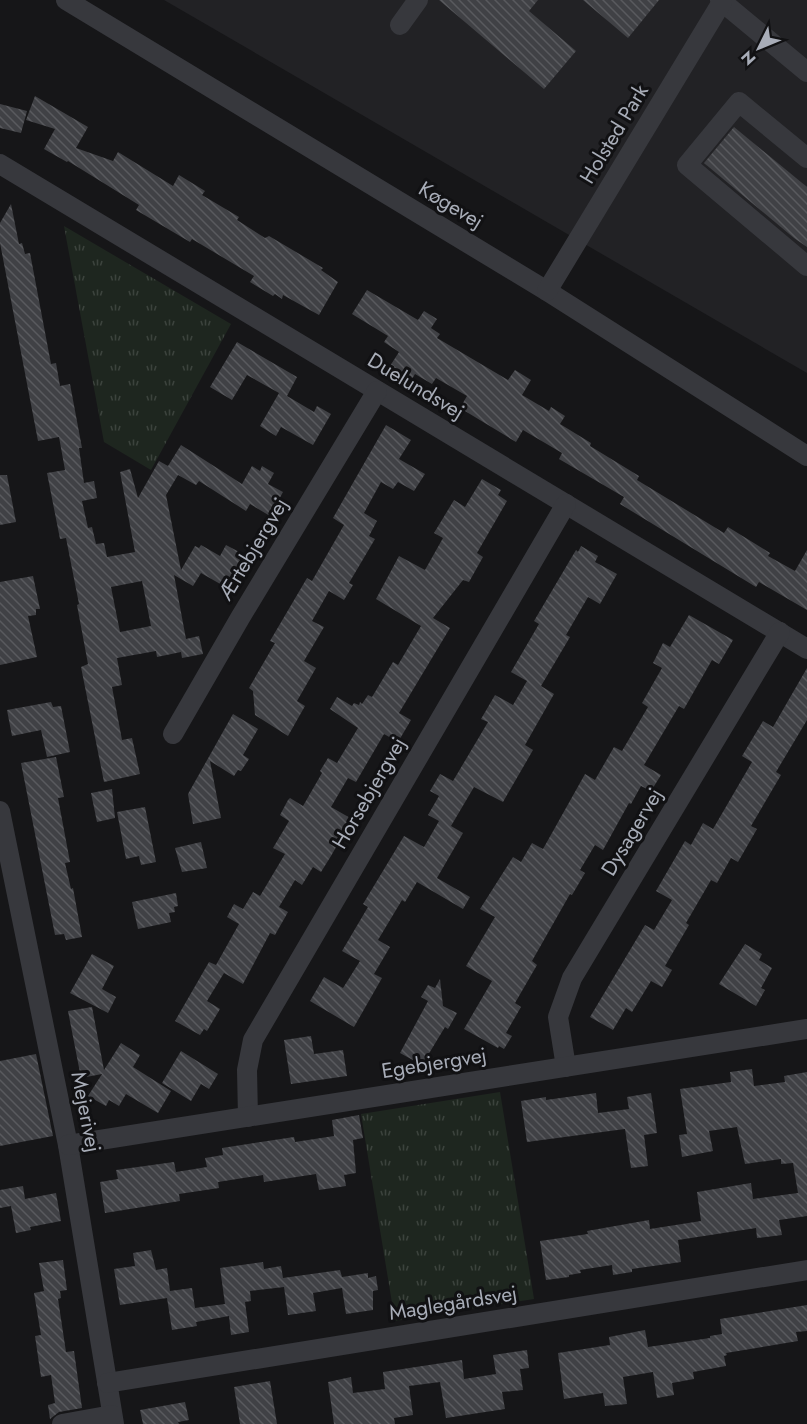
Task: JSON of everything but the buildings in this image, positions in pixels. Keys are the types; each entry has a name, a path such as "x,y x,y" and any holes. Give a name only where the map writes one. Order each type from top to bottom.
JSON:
{"street":[{"name":"Køgevej","path":"66,0 547,291 807,456"},
{"path":"400,25 418,0"},
{"name":"Holsted Park","path":"547,291 721,1 807,72"},
{"path":"807,158 739,102 687,165 807,266"},
{"name":"Duelundsvej","path":"0,164 807,649"},
{"name":"Ærtebjergvej","path":"173,734 243,612 377,391"},
{"name":"Horsebjergvej","path":"248,1117 247,1070 253,1040 566,504"},
{"name":"Dysagervej","path":"567,1067 558,1017 572,978 780,632"},
{"name":"Mejerivej","path":"0,811 68,1145 113,1419"},
{"name":"Egebjergvej","path":"68,1145 807,1029"},
{"name":"Maglegårdsvej","path":"107,1383 807,1270"},
{"path":"62,1424 113,1419"}],"shaded area":[{"path":"164,0 807,0 807,373"}],"green space":[{"path":"64,226 231,324 151,470 104,442"},
{"path":"500,1092 534,1299 395,1321 361,1114"}]}
